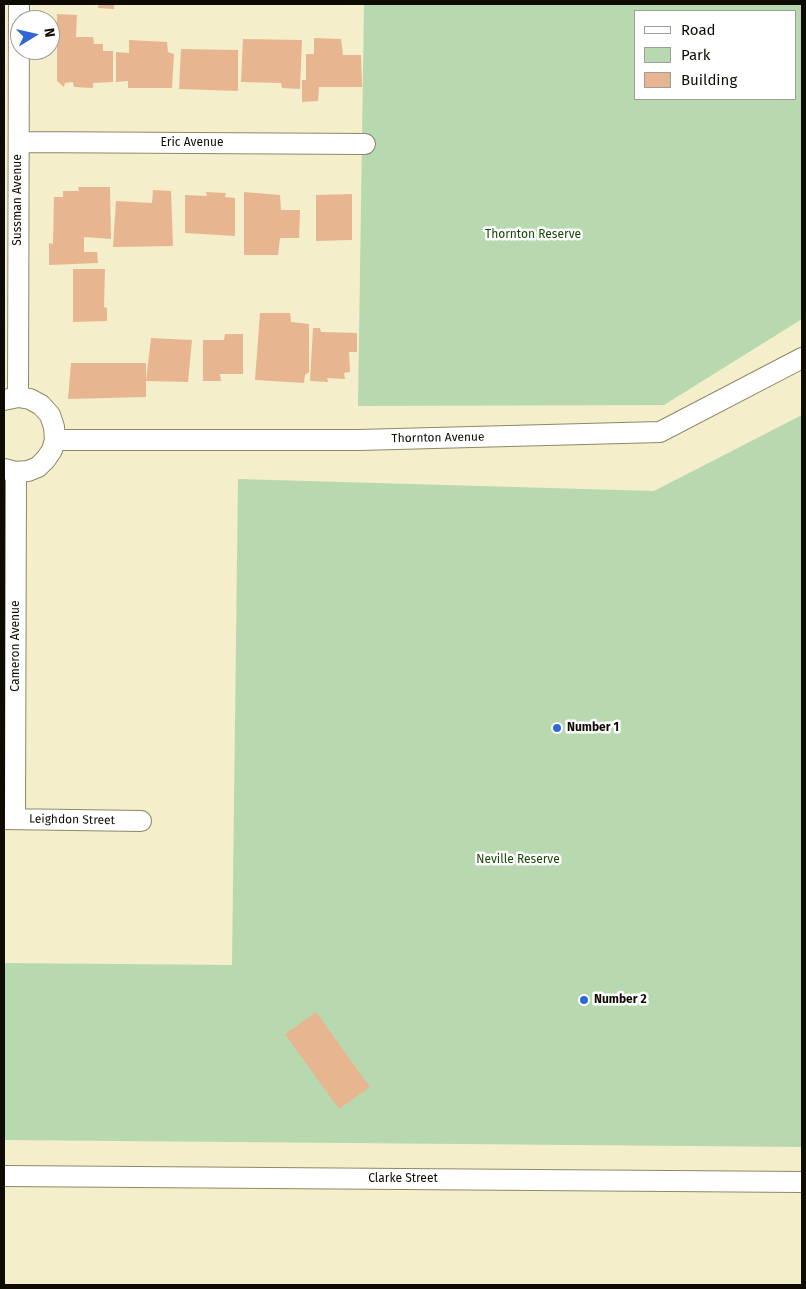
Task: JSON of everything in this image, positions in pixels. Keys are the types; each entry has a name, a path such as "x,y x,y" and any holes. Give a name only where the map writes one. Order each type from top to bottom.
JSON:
{"street":[{"name":"Sussman Avenue","path":"11,399 19,142 18,4"},
{"name":"Eric Avenue","path":"19,142 365,144"},
{"name":"Thornton Avenue","path":"55,440 359,440 660,432 802,358"},
{"path":"10,471 28,471 38,467 52,450 55,440 54,427 50,415 41,405 30,399 11,399"},
{"name":"Cameron Avenue","path":"10,471 10,819"},
{"name":"Leighdon Street","path":"10,819 141,821"},
{"name":"Clarke Street","path":"4,1176 802,1182"}],"green space":[{"name":"Thornton Reserve","path":"364,4 802,4 802,319 664,405 358,406"},
{"name":"Neville Reserve","path":"802,415 802,1147 4,1140 4,963 232,965 238,479 654,491"}],"building":[{"path":"99,4 114,4 114,9 98,8"},
{"path":"60,14 77,15 76,37 93,37 94,44 103,44 103,51 113,51 113,82 93,83 93,88 74,87 73,82 65,83 64,87 57,81 57,60 60,60"},
{"path":"314,38 341,39 343,55 361,55 362,87 319,87 318,101 302,102 302,80 306,80 306,54 314,54"},
{"path":"243,39 302,40 300,89 282,88 281,83 241,82"},
{"path":"129,40 167,42 168,52 174,54 172,88 128,88 128,81 116,82 116,52 129,53"},
{"path":"181,49 238,50 238,91 179,89"},
{"path":"78,187 110,187 111,239 84,237 84,252 97,252 98,263 49,265 49,243 53,244 54,197 63,197 63,191 79,191"},
{"path":"153,190 171,191 173,246 113,247 116,201 152,203"},
{"path":"206,192 226,193 225,197 235,198 235,236 185,233 185,195 207,196"},
{"path":"244,192 280,195 281,210 300,210 299,238 280,238 278,255 244,255"},
{"path":"352,194 352,240 316,241 316,195"},
{"path":"73,269 105,269 104,307 107,308 107,321 73,322"},
{"path":"260,313 290,313 291,322 309,324 309,372 305,375 304,383 255,380"},
{"path":"313,328 320,328 321,332 357,333 357,352 349,352 350,372 344,373 345,379 327,378 328,382 310,381"},
{"path":"225,334 243,334 243,374 220,374 221,381 203,381 203,340 224,340"},
{"path":"151,338 192,340 188,382 146,381"},
{"path":"71,363 146,363 146,397 68,399"},
{"path":"316,1012 370,1087 339,1109 285,1034"}],"place":[{"name":"Number 1","path":"557,728"},
{"name":"Number 2","path":"584,1000"}]}
